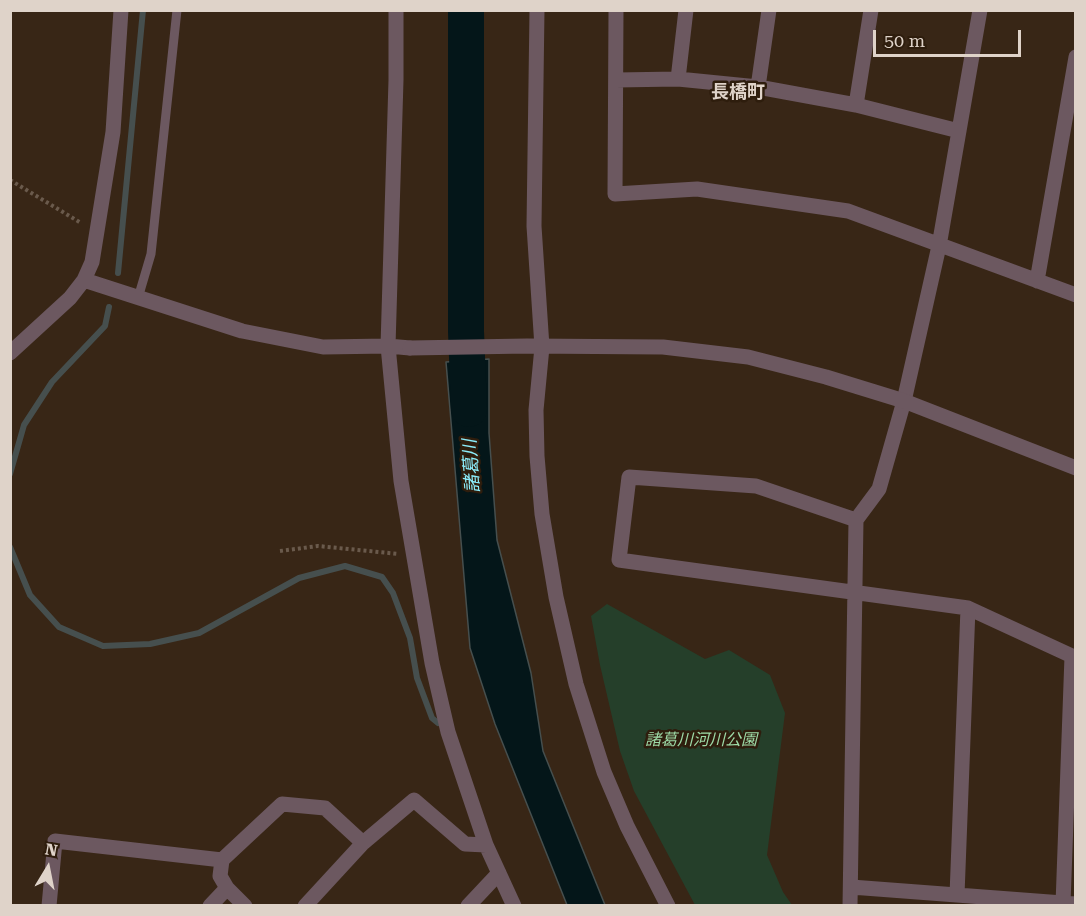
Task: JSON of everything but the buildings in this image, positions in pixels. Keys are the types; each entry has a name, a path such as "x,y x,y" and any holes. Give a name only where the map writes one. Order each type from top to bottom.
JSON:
{"street":[{"path":"10,354 70,298 84,280 92,262 113,132 121,10"},
{"path":"396,10 388,346 401,481 432,663 448,732 486,845 514,906"},
{"path":"537,10 535,346 537,456 542,514 556,597 576,684 604,772 627,826 668,906"},
{"path":"616,10 615,194 697,189 848,211 1076,295"},
{"path":"678,79 686,10"},
{"path":"758,87 769,10"},
{"path":"856,105 870,10"},
{"path":"850,906 855,520 879,489 904,401 939,246 980,10"},
{"path":"1037,281 1076,57"},
{"path":"616,80 678,79 758,87 856,105 959,131"},
{"path":"84,280 242,332 323,347 663,347 748,357 826,377 904,401 1076,468"},
{"path":"851,887 957,895 1016,903 1069,904 1072,656 968,608 619,560 629,477 756,486 855,520"},
{"path":"957,895 968,608"},
{"path":"305,906 363,843 414,800 465,844 486,845"},
{"path":"245,906 227,888 220,876 222,860 282,804 325,808 363,843"},
{"path":"49,906 55,841 222,860"},
{"path":"468,906 499,873"},
{"path":"210,906 227,888"}],"lane":[{"path":"138,298 151,254 177,10"}],"path":[{"path":"10,180 77,221 98,230"},
{"path":"280,550 318,546 414,557"}],"green space":[{"name":"諸葛川河川公園","path":"607,604 705,659 729,650 770,675 785,713 767,855 783,892 792,905 695,905 634,791 620,751 591,616"}],"water":[{"path":"489,359 489,433 497,540 531,673 543,751 605,905 567,905 495,724 470,648 446,362"}],"waterway":[{"path":"118,273 143,10"},
{"name":"諸葛川","path":"466,10 466,331 469,409"},
{"path":"10,474 24,425 52,382 105,326 109,307"},
{"path":"10,547 30,595 59,627 103,646 150,644 199,633 299,578 345,566 382,577 393,593 410,638 417,678 432,718 438,723"}],"district":[{"name":"長橋町","path":"738,93"}]}
